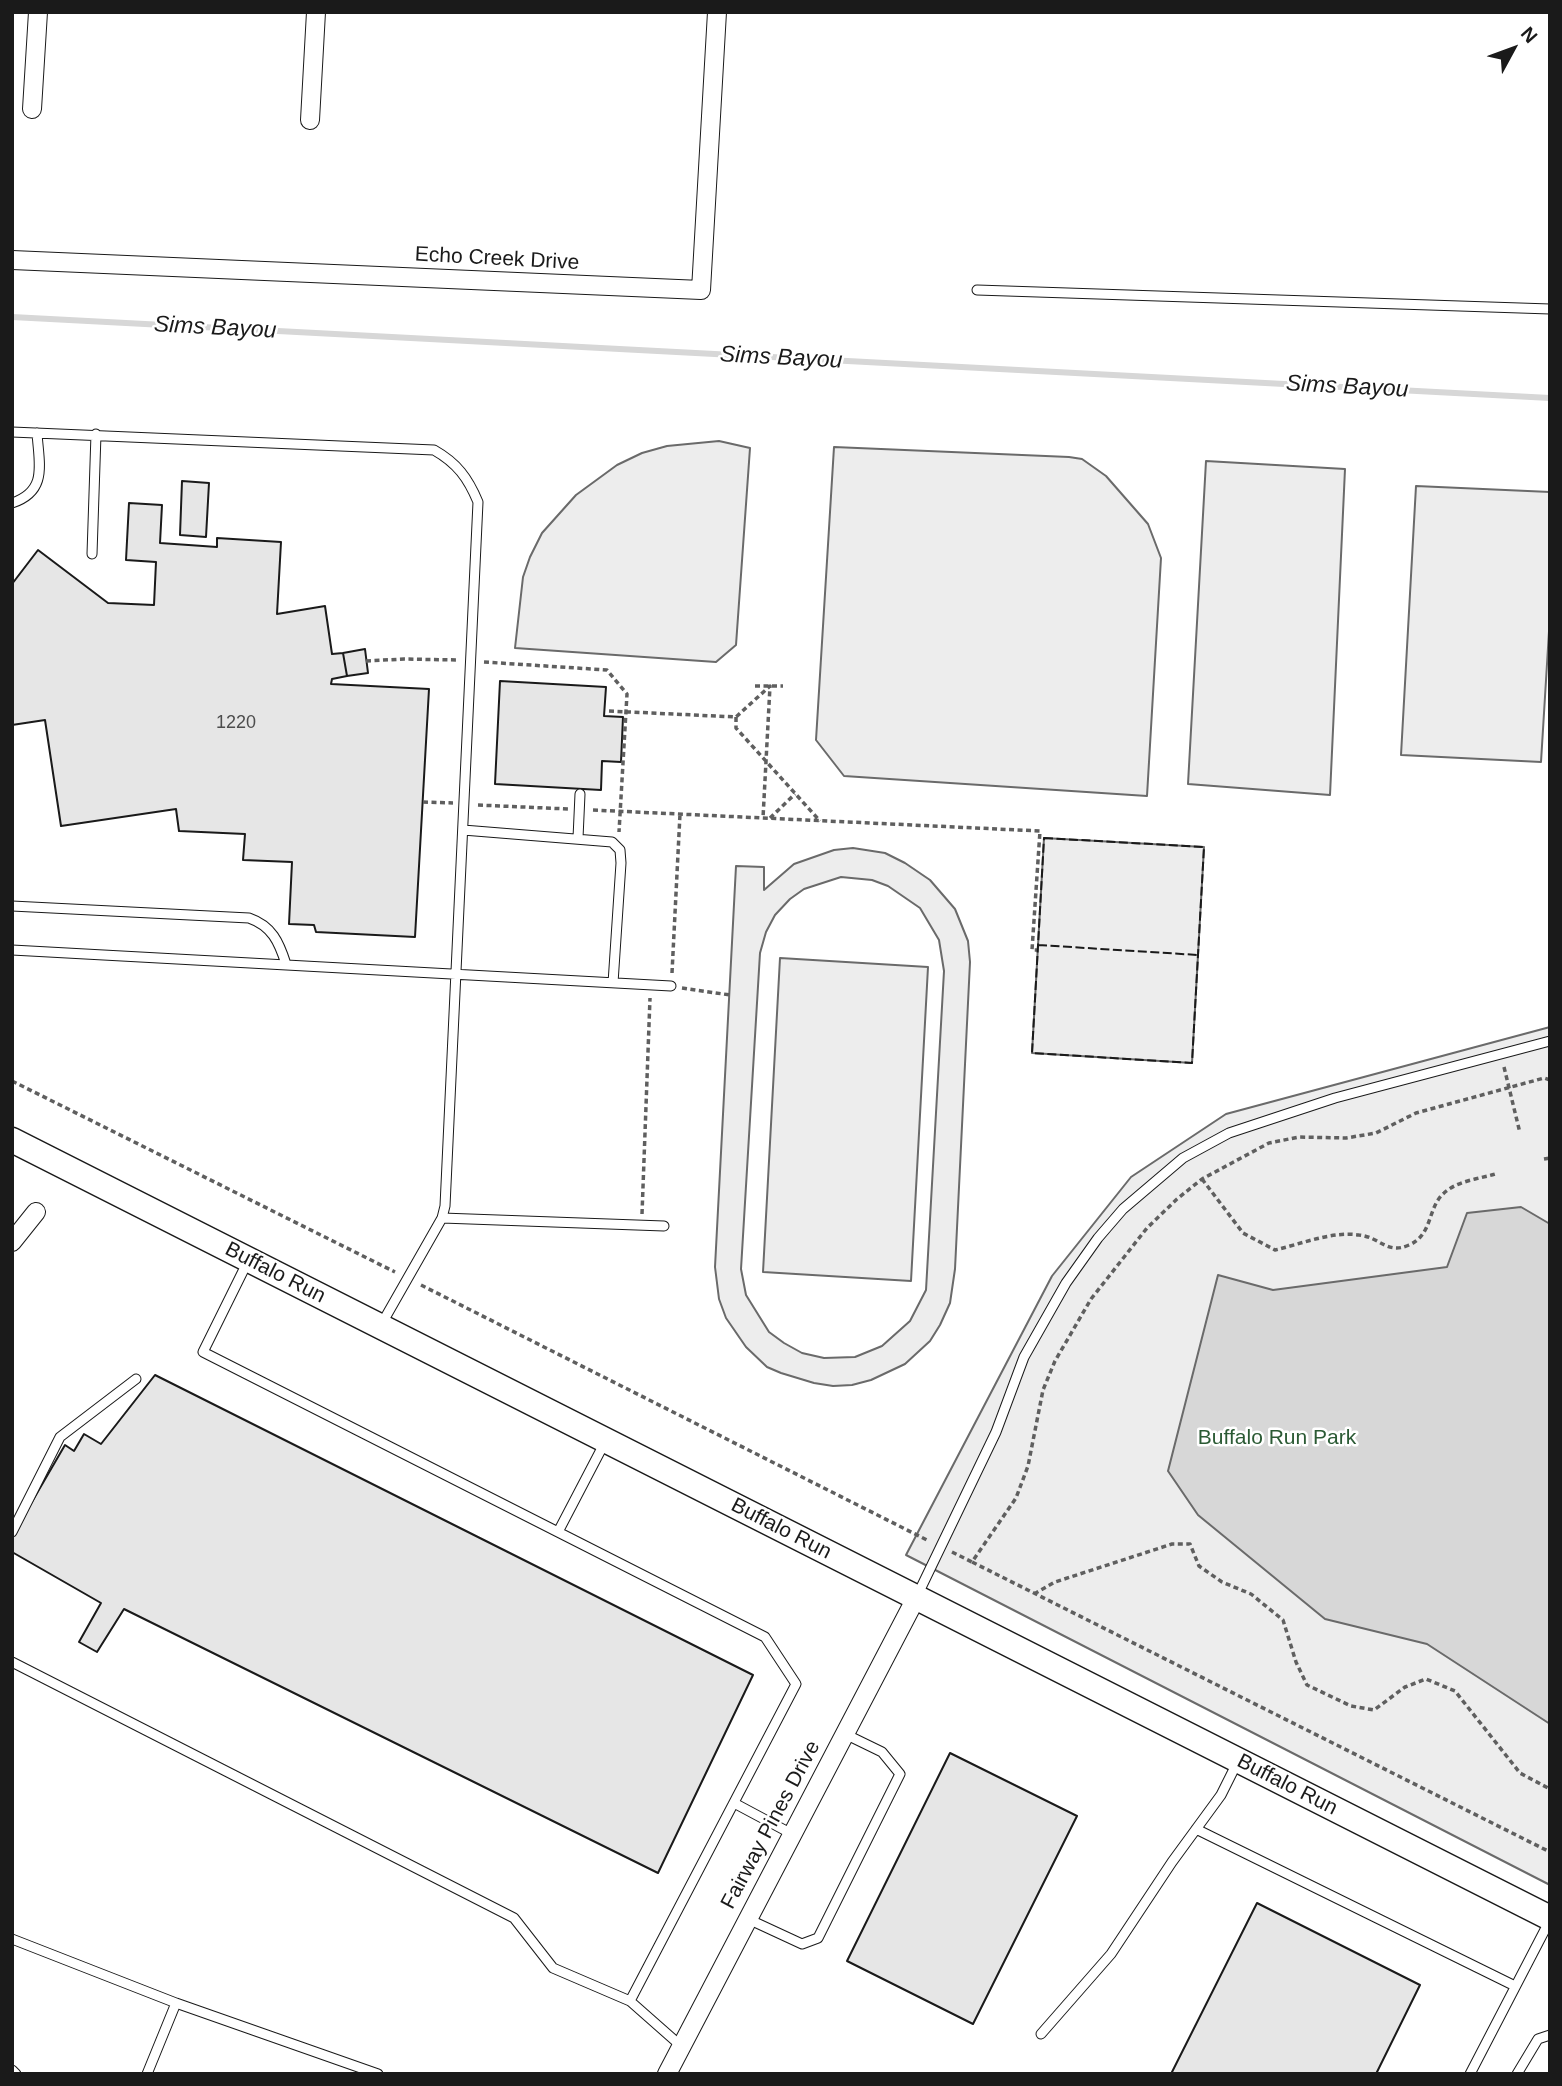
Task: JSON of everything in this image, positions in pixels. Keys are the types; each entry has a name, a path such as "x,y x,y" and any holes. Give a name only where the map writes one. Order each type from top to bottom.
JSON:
{"street":[{"path":"32,108 38,12"},
{"path":"310,120 316,12"},
{"name":"Echo Creek Drive","path":"12,260 701,290 717,12"},
{"name":"Buffalo Run","path":"12,1140 1550,1919"},
{"path":"12,1242 36,1212"},
{"name":"Fairway Pines Drive","path":"667,2074 916,1598"}],"lane":[{"path":"977,290 1550,309"},
{"path":"12,432 434,450 467,477 478,502 446,1194 442,1218 380,1326"},
{"path":"12,503 25,499 34,491 39,473 37,433"},
{"path":"92,554 96,434"},
{"path":"578,838 580,794"},
{"path":"463,830 612,842 620,850 613,983"},
{"path":"12,906 249,918 261,922 279,941 286,964"},
{"path":"12,950 671,986"},
{"path":"916,1598 996,1432 1024,1357 1066,1283 1098,1238 1124,1209 1183,1158 1229,1133 1335,1098 1550,1041"},
{"path":"442,1218 664,1226"},
{"path":"249,1259 203,1352 765,1637 796,1684 630,2001"},
{"path":"12,1532 60,1437 136,1379"},
{"path":"558,1532 605,1440"},
{"path":"12,1662 514,1918 553,1968 630,2001 681,2046"},
{"path":"748,1919 802,1944 818,1938 900,1774 882,1752 845,1734"},
{"path":"1041,2034 1111,1954 1221,1795 1238,1761"},
{"path":"734,1803 792,1833"},
{"path":"1196,1829 1515,1986"},
{"path":"1469,2074 1550,1919"},
{"path":"12,1939 176,2003 378,2074"},
{"path":"147,2074 176,2003"},
{"path":"1517,2074 1538,2039 1550,2035"}],"path":[{"path":"366,661 471,661 607,670 627,694 619,834 612,842"},
{"path":"755,686 783,687"},
{"path":"609,711 736,716 770,686"},
{"path":"763,818 770,686"},
{"path":"736,716 736,728 820,821"},
{"path":"770,818 795,794"},
{"path":"423,802 1040,831 1032,950 1038,950"},
{"path":"680,814 671,986 730,995"},
{"path":"641,1225 650,985"},
{"path":"1501,1054 1520,1133"},
{"path":"972,1562 1016,1499 1028,1466 1043,1390 1055,1360 1091,1299 1147,1228 1202,1179 1269,1143 1300,1137 1346,1138 1376,1133 1416,1113 1544,1078 1550,1080"},
{"path":"12,1081 1550,1852"},
{"path":"1544,1159 1550,1158"},
{"path":"1202,1179 1243,1233 1275,1250 1343,1234 1363,1235 1390,1249 1406,1247 1419,1240 1443,1194 1459,1184 1494,1174"},
{"path":"1034,1594 1055,1582 1172,1544 1190,1544 1199,1566 1222,1582 1251,1594 1283,1620 1296,1662 1307,1685 1351,1706 1374,1710 1405,1687 1426,1679 1455,1691 1520,1773 1550,1789"}],"shaded area":[{"path":"719,441 750,448 736,645 716,662 515,648 523,577 530,557 542,533 576,495 617,465 642,453 667,446"},
{"path":"834,447 1069,457 1082,459 1106,476 1148,524 1161,558 1147,796 844,776 816,740"},
{"path":"1206,461 1345,469 1330,795 1188,784"},
{"path":"1416,486 1550,492 1550,615 1541,762 1401,755"},
{"path":"1044,838 1204,847 1192,1063 1032,1053"},
{"path":"853,848 885,853 930,880 955,909 968,941 970,962 955,1269 950,1303 930,1341 905,1364 871,1380 833,1386 814,1383 767,1367 746,1347 726,1318 719,1299 715,1267 736,866 764,867 764,890 794,864 834,850","holes":["841,877 872,880 888,886 920,908 939,940 944,971 926,1290 910,1321 882,1346 855,1357 824,1358 802,1353 769,1332 746,1295 741,1269 760,953 766,932 775,915 804,889"]},
{"path":"780,958 928,967 911,1281 763,1272"},
{"name":"Buffalo Run Park","path":"1550,1027 1550,1885 906,1555 1052,1276 1131,1177 1226,1114"},
{"path":"1521,1207 1550,1224 1550,1724 1427,1644 1325,1619 1198,1515 1168,1471 1218,1275 1273,1290 1447,1267 1467,1213"}],"building":[{"path":"182,481 209,483 206,537 180,535"},
{"path":"129,503 162,505 160,543 217,547 217,538 281,542 277,614 325,606 332,654 343,653 347,676 332,679 331,684 429,689 415,937 316,932 314,925 289,924 292,862 243,860 245,834 179,831 176,809 61,826 45,720 12,725 12,584 38,550 108,603 154,605 156,562 126,560"},
{"path":"365,649 368,673 347,676 343,653"},
{"path":"500,681 606,687 604,716 623,717 621,762 602,761 601,790 495,784"},
{"path":"155,1375 753,1675 658,1873 124,1609 97,1652 79,1642 101,1603 12,1552 12,1536 65,1445 74,1451 84,1434 101,1444"},
{"path":"950,1753 1077,1816 973,2024 847,1961"},
{"path":"1257,1903 1420,1985 1376,2074 1171,2074"}],"waterway":[{"name":"Sims Bayou","path":"12,317 1550,398"}],"fence":[{"path":"1044,838 1204,847 1192,1063 1032,1053 1044,838"},
{"path":"1038,945 1198,955"}]}
